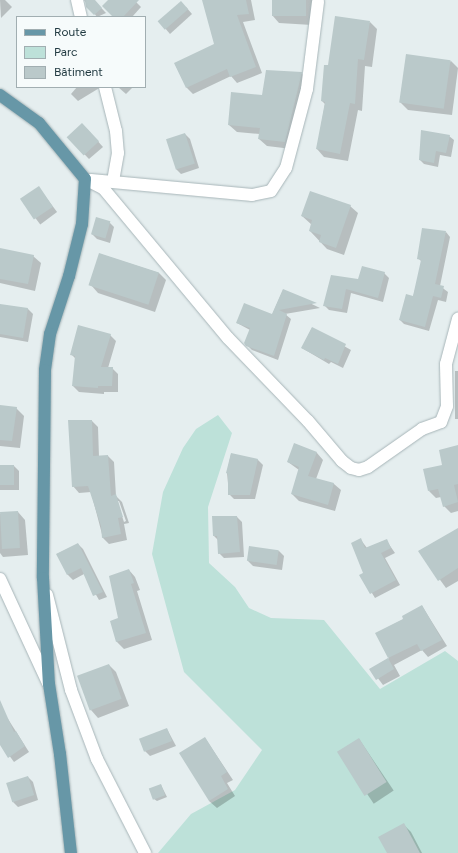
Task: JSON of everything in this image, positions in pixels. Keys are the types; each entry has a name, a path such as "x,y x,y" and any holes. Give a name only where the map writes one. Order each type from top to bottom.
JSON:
{"main road":[{"path":"0,95 39,123 85,179 82,224 69,276 50,334 45,370 42,578 49,684 60,754 71,853"}],"street":[{"path":"77,0 81,16"},
{"path":"85,179 252,195 271,191 286,168 307,89 318,2"},
{"path":"105,88 109,98 117,146 113,181"},
{"path":"85,179 102,188 228,338 351,468 359,470 368,467 422,430 442,422 447,406 446,364 458,319"},
{"path":"42,578 72,690 97,759 145,853"},
{"path":"0,579 49,684"}],"green space":[{"path":"218,415 232,433 208,507 209,563 235,587 249,608 271,618 324,620 380,689 445,651 458,661 458,853 158,853 191,814 235,790 262,750 184,672 152,554 163,492 183,448 196,429"}],"building":[{"path":"85,0 95,0 102,8 94,15 86,7"},
{"path":"108,0 139,0 124,16 112,16 102,6"},
{"path":"202,0 246,0 249,14 237,15 256,67 230,77 227,69 186,88 174,63 214,44"},
{"path":"272,0 306,0 306,16 272,16"},
{"path":"181,1 188,9 165,30 158,21"},
{"path":"335,16 370,21 364,60 358,59 355,104 350,103 340,154 316,149 325,102 321,101 324,65 328,65"},
{"path":"406,54 451,60 444,109 399,103"},
{"path":"266,70 302,72 285,142 258,139 260,128 228,125 231,92 262,95"},
{"path":"82,123 99,141 84,156 67,137"},
{"path":"421,130 450,135 446,153 436,151 434,163 419,160"},
{"path":"185,133 195,163 176,170 166,139"},
{"path":"39,186 53,207 34,220 20,199"},
{"path":"310,191 351,205 336,248 319,242 321,235 309,231 312,220 301,216"},
{"path":"96,217 110,221 105,238 91,234"},
{"path":"422,228 446,231 435,284 444,286 441,298 433,296 425,327 399,320 406,294 413,296 421,260 417,259"},
{"path":"0,248 34,255 28,284 0,279"},
{"path":"99,253 159,272 148,305 88,285"},
{"path":"362,266 385,272 378,298 346,289 342,309 323,306 331,275 358,279"},
{"path":"283,289 317,303 279,310 287,314 274,356 246,346 244,343 250,328 236,323 244,303 272,314"},
{"path":"0,304 28,308 23,338 0,334"},
{"path":"78,325 111,334 101,367 113,367 112,386 98,386 98,388 72,386 75,356 70,355"},
{"path":"312,327 346,344 338,364 325,358 324,360 301,348"},
{"path":"0,405 17,407 12,441 0,440"},
{"path":"68,420 92,420 93,456 108,455 111,496 116,494 123,517 118,518 121,534 102,538 101,526 88,486 72,487"},
{"path":"294,443 317,452 308,476 334,483 328,505 291,494 299,467 287,462"},
{"path":"458,445 458,484 454,485 458,502 443,507 438,489 428,491 423,469 442,465 439,450"},
{"path":"231,453 258,459 250,495 228,495 228,474 226,473"},
{"path":"0,465 14,465 14,485 0,485"},
{"path":"18,511 20,548 2,549 0,512"},
{"path":"212,516 237,516 240,552 218,554 217,536 213,536"},
{"path":"458,528 458,568 438,581 418,551"},
{"path":"361,538 365,548 387,539 391,548 381,553 396,580 370,594 359,575 363,573 351,543"},
{"path":"78,543 103,592 93,596 81,568 67,575 56,554"},
{"path":"249,546 279,550 277,565 247,561"},
{"path":"129,569 134,583 131,584 146,633 116,642 110,621 118,618 109,576"},
{"path":"422,605 442,640 421,651 417,644 388,658 375,633 403,619 402,616"},
{"path":"388,658 394,669 376,680 369,669"},
{"path":"109,664 122,699 90,710 77,676"},
{"path":"0,700 14,732 16,731 25,746 8,758 0,745"},
{"path":"167,728 172,741 144,752 139,739"},
{"path":"205,737 227,772 221,776 228,789 209,801 179,753"},
{"path":"359,738 387,782 365,796 337,752"},
{"path":"28,776 34,795 12,802 6,783"},
{"path":"161,784 165,795 153,800 149,788"},
{"path":"404,823 420,853 387,853 378,837"}]}
